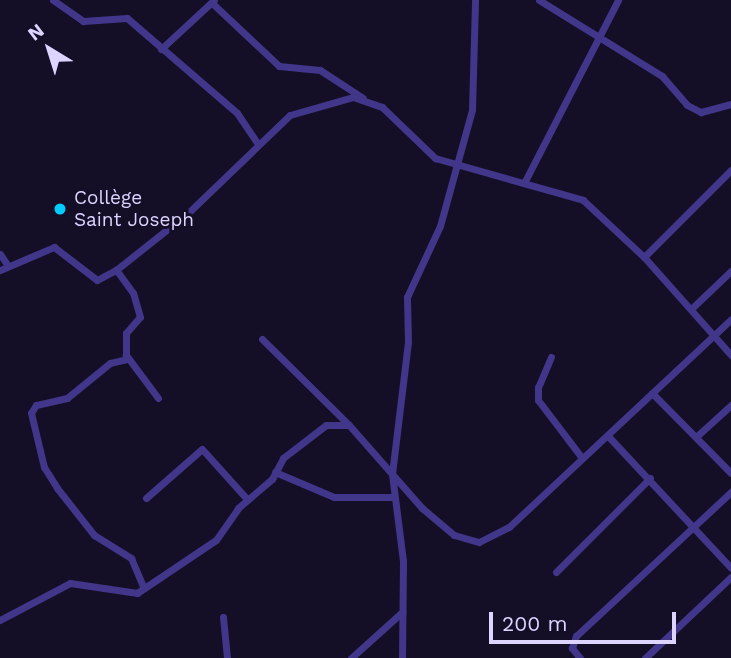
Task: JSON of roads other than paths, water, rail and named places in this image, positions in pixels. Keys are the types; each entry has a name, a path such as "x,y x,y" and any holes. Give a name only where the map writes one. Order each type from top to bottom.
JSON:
{"street":[{"path":"53,0 83,21 127,18 237,113 257,143"},
{"path":"402,658 403,561 393,474 408,342 407,298 440,226 454,164 474,100 475,0"},
{"path":"539,0 662,76 687,105 701,112 731,104"},
{"path":"524,183 602,37 618,0"},
{"path":"161,49 213,1 279,66 320,70 393,116 430,154 454,164 583,200 644,257 731,355"},
{"path":"0,254 4,268 54,247 97,280 116,270 188,213 257,143 303,108 334,99 364,98"},
{"path":"644,257 731,170"},
{"path":"116,270 134,293 140,317 124,337 127,359 158,398"},
{"path":"691,309 731,271"},
{"path":"262,338 349,425 443,526 465,541 479,542 509,527 731,319"},
{"path":"551,357 538,387 538,400 582,458"},
{"path":"127,359 110,363 67,398 36,404 31,413 44,467 57,488 94,535 131,558 144,589"},
{"path":"652,393 731,473"},
{"path":"696,436 731,405"},
{"path":"0,620 70,583 128,593 144,589 216,540 247,499 275,472 283,458 326,425 349,425"},
{"path":"608,436 731,568"},
{"path":"146,498 202,449 247,499"},
{"path":"275,472 334,497 394,497"},
{"path":"556,572 650,478"},
{"path":"580,658 572,649 576,636 731,492"},
{"path":"645,658 731,577"},
{"path":"351,658 402,612"},
{"path":"223,617 227,658"}],"place":[{"name":"Collège Saint Joseph","path":"60,209"}]}
